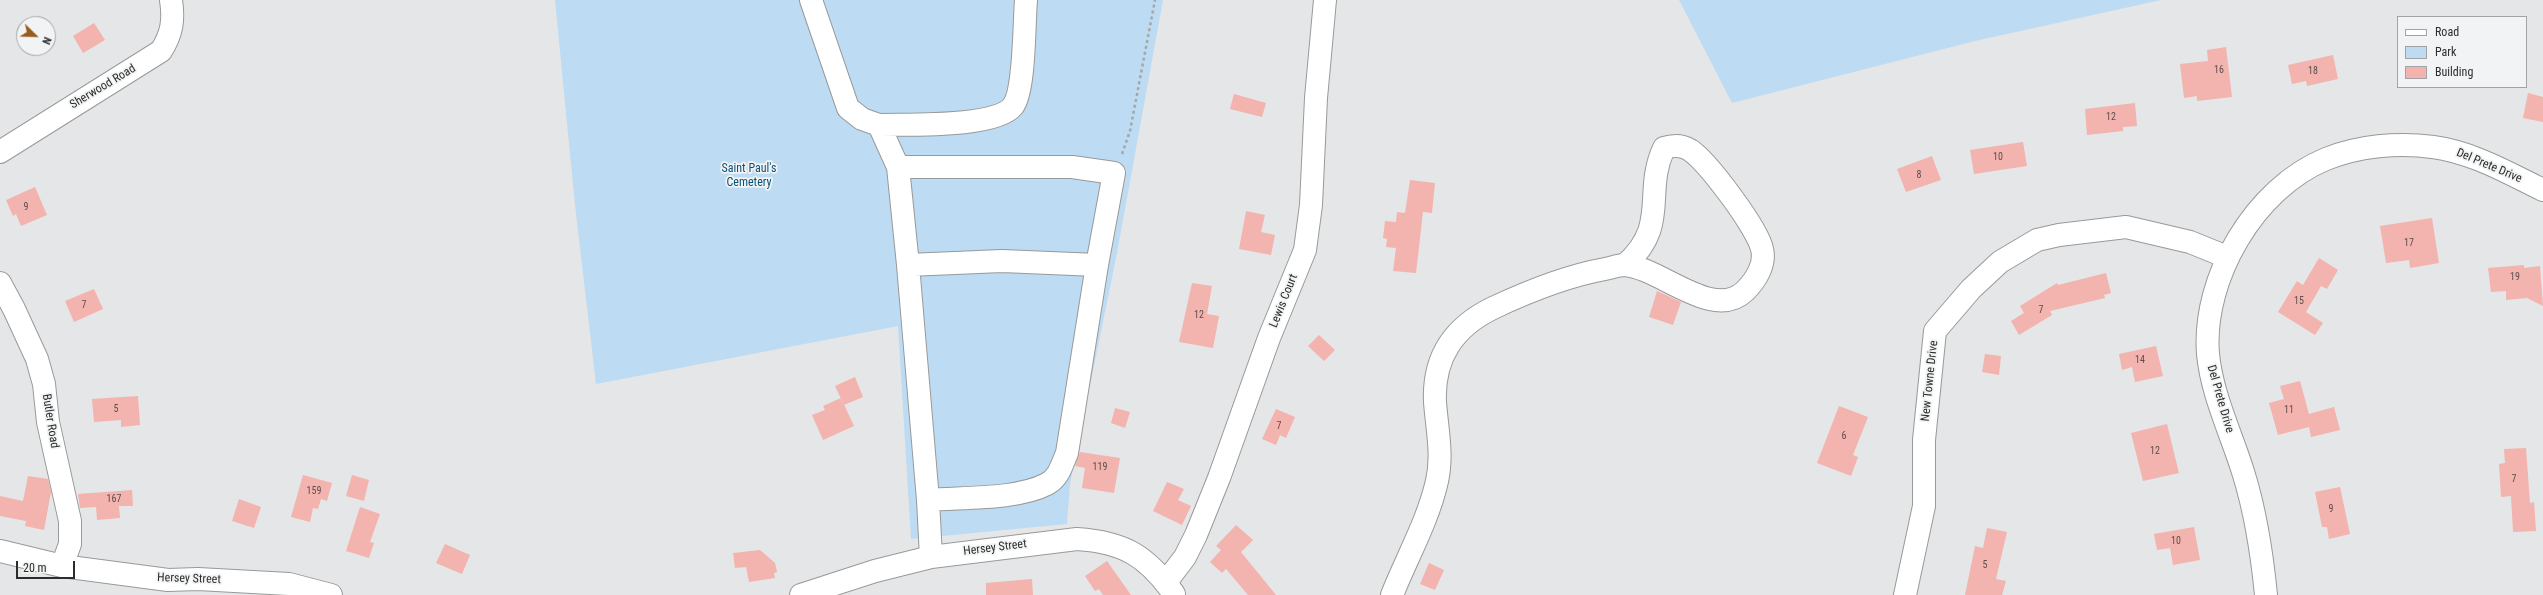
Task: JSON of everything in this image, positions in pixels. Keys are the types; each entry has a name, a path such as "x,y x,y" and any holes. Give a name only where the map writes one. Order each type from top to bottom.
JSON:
{"street":[{"name":"Sherwood Road","path":"0,152 161,51 171,34 173,14 171,0"},
{"path":"811,0 848,108 862,119 879,125 977,122 1003,114 1014,106 1020,85 1026,0"},
{"name":"Lewis Court","path":"1170,589 1196,535 1219,478 1268,338 1304,250 1311,205 1316,98 1325,0"},
{"path":"879,125 898,167 928,500 931,557"},
{"path":"1392,595 1432,500 1440,463 1436,385 1443,358 1459,329 1486,312 1547,285 1592,271 1625,265 1652,273 1677,287 1703,297 1725,301 1735,299 1746,290 1756,276 1763,259 1762,247 1743,213 1711,171 1690,150 1674,145 1664,148 1661,156 1656,175 1655,211 1651,228 1644,244 1625,265"},
{"name":"Del Prete Drive","path":"2266,595 2256,520 2244,475 2216,393 2208,354 2211,310 2217,283 2227,258 2244,229 2273,197 2306,170 2343,154 2402,146 2445,149 2473,157 2543,190"},
{"path":"898,167 1072,167 1114,173 1097,265 1066,453 1060,472 1048,483 1018,493 928,500"},
{"name":"New Towne Drive","path":"1905,595 1924,506 1925,432 1935,331 1971,289 2000,262 2037,240 2059,235 2126,227 2190,242 2227,258"},
{"path":"908,265 1002,261 1097,265"},
{"name":"Butler Road","path":"0,283 30,345 44,384 48,422 70,521 70,544 62,566"},
{"name":"Hersey Street","path":"801,595 875,571 931,557 1058,541 1100,540 1128,549 1152,567 1170,589"},
{"name":"Hersey Street","path":"0,551 62,566 168,580 198,579 289,584 331,595"}],"path":[{"path":"1114,173 1130,131 1155,0"}],"green space":[{"name":"Saint Paul's Cemetery","path":"555,0 1163,0 1117,253 1070,484 1067,524 911,539 898,326 596,384 575,205"},
{"path":"1679,0 2161,0 1975,41 1732,103"}],"building":[{"path":"94,23 105,40 83,53 73,36"},
{"path":"2226,47 2232,97 2197,101 2197,96 2184,98 2180,64 2208,61 2207,50"},
{"path":"2333,55 2338,79 2307,86 2306,81 2292,84 2288,65"},
{"path":"2528,93 2543,97 2543,122 2523,118"},
{"path":"1234,94 1266,103 1262,117 1230,109"},
{"path":"2135,103 2137,126 2123,127 2123,131 2087,135 2085,109"},
{"path":"2023,142 2027,166 1974,174 1970,150"},
{"path":"1932,156 1941,180 1906,192 1897,169"},
{"path":"1410,180 1435,183 1432,213 1423,212 1416,273 1393,271 1396,248 1386,247 1387,239 1383,238 1385,221 1396,222 1397,212 1405,213"},
{"path":"35,187 47,215 21,226 16,214 13,216 6,200"},
{"path":"1246,211 1265,215 1261,232 1275,235 1271,255 1239,249"},
{"path":"2432,218 2439,263 2410,268 2409,260 2386,263 2380,226"},
{"path":"2319,258 2338,270 2327,289 2321,286 2306,312 2323,323 2315,335 2278,312 2297,281 2303,285"},
{"path":"2524,265 2524,268 2540,266 2543,306 2527,298 2506,300 2506,291 2491,292 2488,268"},
{"path":"2106,273 2111,293 2104,295 2105,298 2050,311 2052,315 2019,335 2011,321 2024,313 2020,306 2057,283 2058,285"},
{"path":"1192,283 1212,286 1207,314 1219,316 1213,348 1179,342"},
{"path":"94,289 103,309 74,322 65,301"},
{"path":"1657,291 1681,302 1673,325 1649,317"},
{"path":"1319,335 1335,350 1324,361 1308,346"},
{"path":"2156,346 2163,376 2135,382 2132,367 2122,370 2119,354"},
{"path":"1985,354 2001,356 1999,375 1982,372"},
{"path":"855,377 863,397 844,405 835,386"},
{"path":"2300,381 2309,414 2334,407 2340,430 2311,437 2309,427 2278,435 2269,403 2284,399 2280,386"},
{"path":"138,396 140,425 121,427 121,420 94,422 92,399"},
{"path":"841,398 854,426 823,440 812,415 825,410 823,406"},
{"path":"1839,406 1868,417 1853,455 1858,457 1851,476 1817,463"},
{"path":"1115,408 1130,412 1125,428 1111,423"},
{"path":"1276,409 1295,417 1286,438 1280,435 1276,445 1262,439"},
{"path":"2167,424 2179,473 2143,481 2131,433"},
{"path":"2526,448 2530,503 2534,502 2536,531 2513,532 2511,496 2501,497 2499,464 2505,463 2504,449"},
{"path":"1080,452 1120,458 1114,493 1082,488 1085,468 1075,466"},
{"path":"303,475 332,483 327,501 321,499 318,509 313,508 310,522 291,517"},
{"path":"352,475 369,480 364,501 346,496"},
{"path":"28,476 48,479 51,492 44,530 25,526 26,521 0,516 0,496 23,501"},
{"path":"1167,482 1184,489 1178,500 1191,506 1182,525 1153,511"},
{"path":"2340,487 2350,534 2329,539 2327,527 2322,527 2315,492"},
{"path":"132,490 133,506 119,506 120,518 97,520 96,507 80,508 78,494"},
{"path":"239,499 261,507 254,528 232,521"},
{"path":"360,507 380,514 370,542 374,543 369,558 346,551"},
{"path":"1236,525 1253,540 1241,552 1276,595 1248,595 1226,569 1222,573 1210,562 1221,550 1216,546"},
{"path":"2194,527 2200,560 2173,565 2170,548 2157,550 2154,534"},
{"path":"1987,528 2007,532 1996,579 2006,581 2002,595 1965,595 1975,546 1983,548"},
{"path":"445,544 470,555 462,574 436,563"},
{"path":"760,550 775,563 777,572 774,573 775,578 749,582 746,567 735,568 733,553"},
{"path":"1107,561 1131,595 1103,595 1099,589 1095,591 1085,576"},
{"path":"1429,563 1444,570 1435,590 1420,584"},
{"path":"1032,579 1033,595 986,595 986,583"}]}
